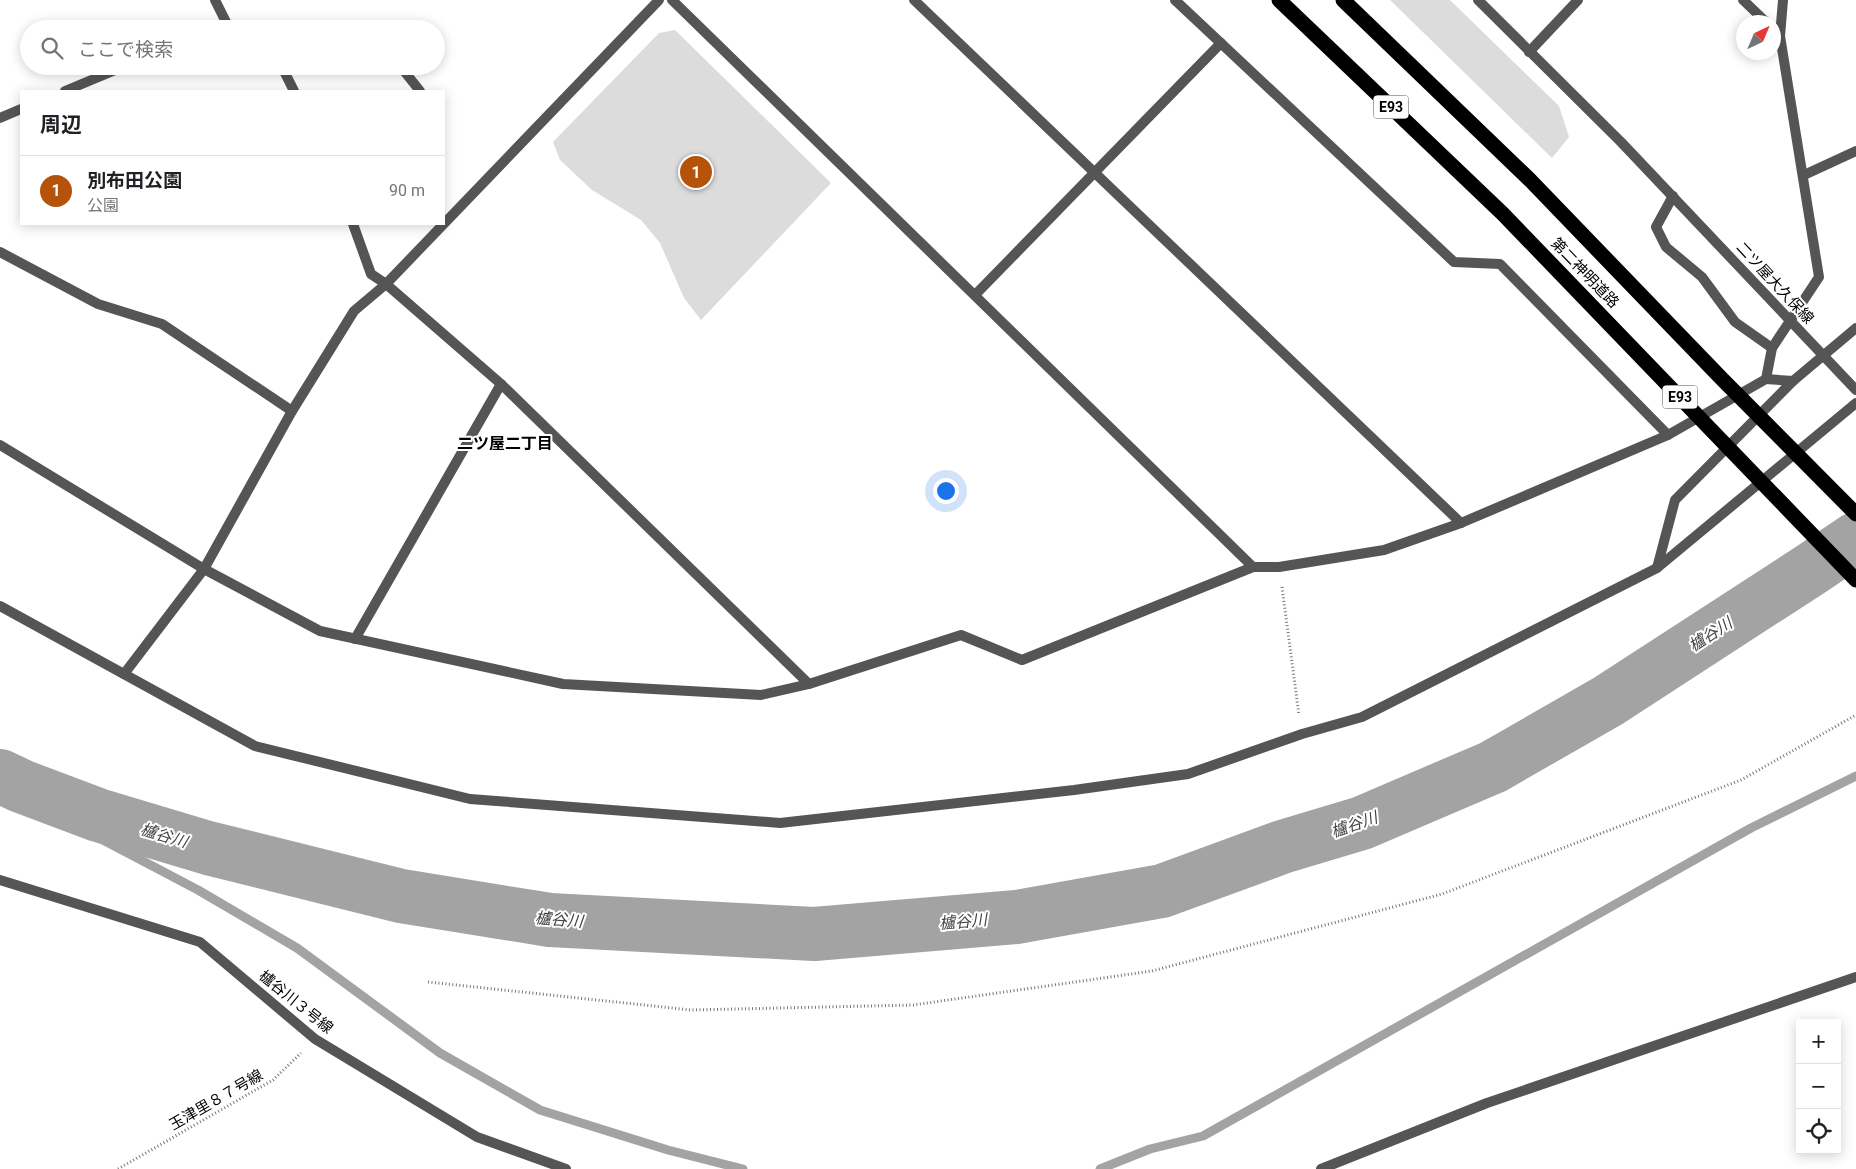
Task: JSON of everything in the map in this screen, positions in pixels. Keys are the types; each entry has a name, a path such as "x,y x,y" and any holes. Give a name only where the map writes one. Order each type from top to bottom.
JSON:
{"highway":[{"name":"第二神明道路","path":"1279,0 1503,214 1856,580"},
{"name":"第二神明道路","path":"1343,0 1528,179 1856,514"}],"street":[{"path":"215,0 228,20"},
{"path":"445,223 659,0"},
{"path":"672,0 1253,567"},
{"path":"914,0 1460,523"},
{"path":"1175,0 1454,262 1500,264 1668,435"},
{"name":"二ツ屋大久保線","path":"1478,0 1621,142 1856,390"},
{"path":"1529,52 1578,0"},
{"path":"1743,0 1759,15"},
{"path":"1780,15 1783,0"},
{"path":"975,294 1221,43"},
{"path":"1766,379 1772,348 1819,277 1804,175 1781,54"},
{"path":"67,90 103,75"},
{"path":"285,75 293,90"},
{"path":"407,75 419,90"},
{"path":"0,118 20,109"},
{"path":"1804,175 1856,151"},
{"path":"1673,196 1656,227 1666,247 1702,277 1735,322 1772,348"},
{"path":"352,225 371,274 386,284 501,384 809,684"},
{"path":"124,674 204,570 292,411 354,311 386,284 443,225"},
{"path":"0,252 98,304 162,324 292,411"},
{"path":"1658,568 1675,500 1793,381 1856,328"},
{"path":"0,446 204,570 320,631 563,684 761,695 809,684 961,635 1022,660 1253,567 1279,567 1384,550 1460,523 1668,435 1766,379 1793,381"},
{"path":"354,639 501,384"},
{"path":"0,606 255,746 470,799 780,823 1074,790 1188,774 1302,734 1362,717 1658,568 1856,403"},
{"name":"櫨谷川３号線","path":"0,880 200,942 315,1039 477,1137 566,1169"},
{"path":"1321,1169 1487,1103 1856,977"}],"path":[{"path":"1279,567 1302,734"},
{"path":"428,982 691,1010 914,1005 1152,971 1442,894 1741,780 1856,715"},
{"name":"玉津里８７号線","path":"118,1169 274,1080 315,1039"}],"shaded area":[{"path":"1390,0 1450,0 1559,106 1569,137 1552,158"},
{"path":"675,30 831,183 701,320 684,298 660,243 641,220 592,190 560,160 553,142 659,33"}],"waterway":[{"name":"櫨谷川","path":"0,776 21,786 98,815 208,848 401,896 550,920 814,934 1017,917 1162,891 1282,847 1362,823 1493,767 1608,701 1856,539"},
{"path":"1100,1169 1150,1149 1203,1136 1751,828 1856,776"},
{"path":"44,795 84,830 198,890 297,948 440,1053 540,1110 668,1150 743,1169"}],"place":[{"name":"別布田公園","path":"696,172"}],"district":[{"name":"二ツ屋二丁目","path":"505,443"}]}
